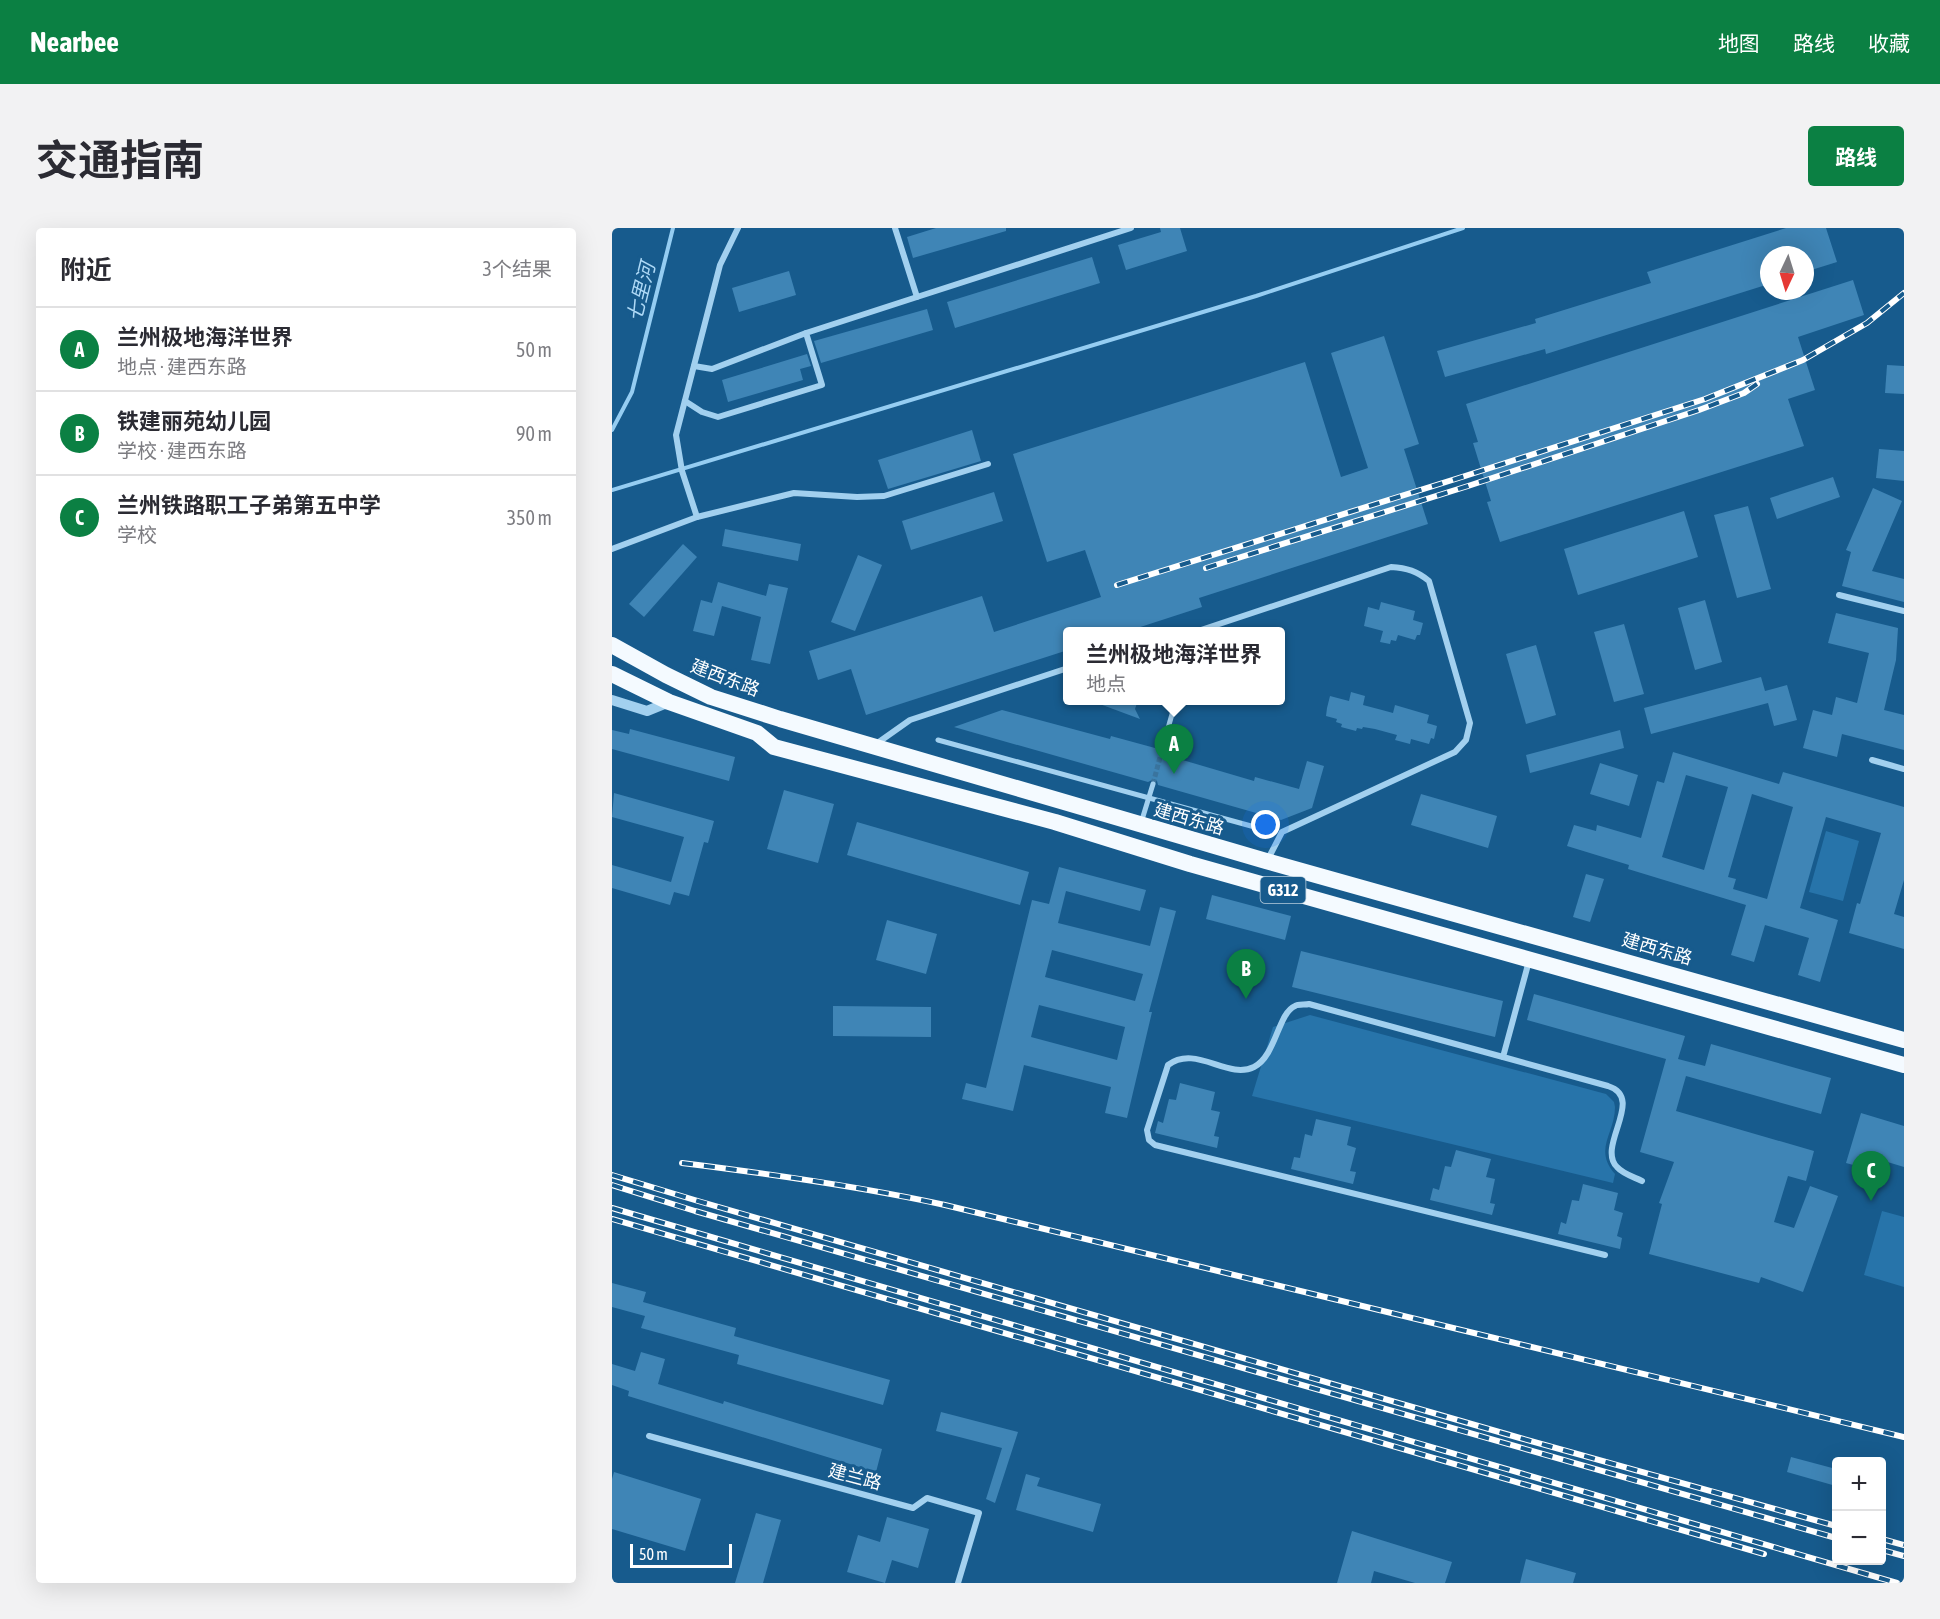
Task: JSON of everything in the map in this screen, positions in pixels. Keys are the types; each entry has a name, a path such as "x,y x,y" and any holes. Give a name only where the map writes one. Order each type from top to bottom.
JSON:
{"highway":[{"name":"建西东路","path":"612,645 711,697 1140,825 1904,1040"},
{"name":"G312","path":"612,674 669,702 757,733 774,747 1055,822 1190,864 1904,1065"}],"street":[{"path":"697,517 682,471 676,435 720,265 738,228"},
{"path":"895,228 917,297"},
{"path":"694,366 712,369 806,333 1131,228"},
{"path":"685,401 702,412 718,417 822,385 806,333"},
{"path":"612,549 697,517 794,492 857,497 884,496 988,464"},
{"path":"1210,627 1391,567 1412,570 1429,581 1470,723 1466,740 1455,753 1282,832 1266,861"},
{"path":"1839,595 1904,611"},
{"path":"873,746 910,720 1063,670"},
{"path":"612,700 647,711 669,702"},
{"path":"1163,746 1175,705"},
{"path":"938,740 1262,829"},
{"path":"1872,760 1904,769"},
{"path":"1140,825 1153,784"},
{"path":"1503,1057 1530,960"},
{"path":"1605,1255 1155,1145 1149,1140 1148,1130 1168,1065 1175,1059 1187,1057 1235,1068 1250,1069 1261,1063 1274,1042 1285,1015 1294,1006 1309,1004 1608,1086 1618,1091 1623,1101 1612,1149 1613,1162 1621,1171 1642,1181"},
{"name":"建兰路","path":"649,1436 913,1508 927,1498 979,1513 958,1583"}],"shaded area":[{"path":"1826,831 1859,841 1843,901 1809,892"},
{"path":"1310,1015 1606,1094 1614,1102 1615,1107 1605,1149 1609,1165 1615,1174 1613,1183 1252,1096 1273,1027"},
{"path":"1882,1211 1904,1217 1904,1287 1864,1275"}],"building":[{"path":"936,228 1006,228 1006,231 913,258 907,237"},
{"path":"1160,228 1180,228 1187,251 1126,270 1118,245 1161,232"},
{"path":"1786,228 1826,228 1837,262 1814,269 1814,246 1760,246 1760,287 1546,354 1545,349 1445,377 1437,351 1536,323 1535,319 1651,283 1647,272"},
{"path":"1092,257 1100,283 955,328 947,302"},
{"path":"789,271 796,295 739,312 732,288"},
{"path":"1853,280 1864,315 1798,337 1815,390 1788,399 1804,446 1500,542 1487,502 1491,501 1473,443 1478,442 1466,404 1791,300 1814,300 1814,292"},
{"path":"927,309 933,330 821,363 814,341"},
{"path":"1384,336 1419,444 1404,449 1428,524 1199,598 1202,607 1140,627 1063,627 1063,652 866,715 851,669 818,680 809,651 982,596 994,632 1101,597 1085,550 1047,562 1013,454 1305,362 1341,477 1368,468 1331,353"},
{"path":"807,354 811,366 800,369 803,380 728,402 722,380"},
{"path":"1887,365 1904,366 1904,394 1885,393"},
{"path":"972,430 981,461 888,489 878,460"},
{"path":"1879,449 1904,451 1904,481 1876,478"},
{"path":"1833,477 1840,497 1777,519 1770,498"},
{"path":"1873,488 1902,501 1872,571 1904,579 1904,602 1842,586 1851,552 1846,550"},
{"path":"994,492 1003,521 911,550 902,521"},
{"path":"1748,506 1771,589 1737,598 1714,515"},
{"path":"1684,511 1698,557 1578,595 1564,549"},
{"path":"725,529 801,544 798,561 722,546"},
{"path":"683,544 697,557 644,617 629,604"},
{"path":"858,555 882,565 855,631 831,622"},
{"path":"718,582 766,596 769,584 788,588 770,664 751,660 761,617 722,606 714,636 693,631 701,600 712,603"},
{"path":"1705,600 1722,662 1695,670 1678,608"},
{"path":"1381,602 1415,611 1413,620 1423,623 1420,635 1417,635 1415,640 1398,635 1396,641 1391,640 1390,644 1380,642 1383,631 1364,626 1368,607 1379,610"},
{"path":"1836,613 1898,628 1896,660 1884,710 1904,715 1904,750 1842,734 1837,757 1803,748 1813,710 1832,715 1836,697 1857,703 1869,653 1828,643"},
{"path":"1624,624 1644,694 1614,702 1594,632"},
{"path":"1536,645 1556,715 1526,724 1506,654"},
{"path":"1761,677 1765,691 1787,685 1797,720 1774,726 1768,703 1651,734 1644,708"},
{"path":"1351,692 1365,696 1363,705 1393,713 1395,705 1429,715 1427,723 1437,726 1434,739 1431,738 1429,744 1411,739 1410,744 1395,740 1397,735 1375,729 1363,727 1362,729 1357,728 1356,731 1341,727 1342,724 1336,722 1337,719 1326,716 1330,696 1349,701"},
{"path":"1102,705 1136,705 1135,709 1140,719"},
{"path":"1002,710 1110,739 1111,736 1155,748 1156,744 1165,751 1168,747 1171,749 1169,756 1254,781 1255,777 1299,789 1307,761 1324,766 1312,808 1281,820 1158,785 1154,779 1148,782 954,727"},
{"path":"630,729 735,757 729,781 612,749 612,730 629,734"},
{"path":"1620,730 1624,748 1530,773 1526,755"},
{"path":"1673,752 1779,784 1783,772 1904,807 1904,880 1894,914 1904,917 1904,949 1849,933 1881,833 1826,817 1800,908 1838,920 1820,982 1798,975 1809,938 1765,925 1754,962 1731,955 1746,905 1628,869 1629,865 1567,846 1574,825 1596,831 1597,825 1641,838 1657,781 1664,783","holes":["1686,775 1728,787 1704,870 1662,857","1752,794 1793,807 1767,899 1733,889 1736,879 1728,877"]},
{"path":"1600,763 1638,775 1629,806 1590,794"},
{"path":"784,790 834,804 818,863 767,849"},
{"path":"614,793 714,821 708,843 704,842 689,896 674,892 670,905 612,888 612,865 671,882 684,837 612,817"},
{"path":"1421,794 1497,816 1488,848 1411,825"},
{"path":"857,822 1029,872 1020,905 847,855"},
{"path":"1059,867 1146,890 1140,911 1066,891 1058,923 1150,946 1160,907 1176,911 1149,1012 1152,1012 1127,1118 1105,1113 1111,1087 1024,1065 1013,1111 962,1099 966,1083 986,1088 1032,900 1049,904","holes":["1052,950 1143,974 1135,1001 1045,977","1039,1005 1125,1027 1117,1060 1031,1037"]},
{"path":"1586,874 1604,879 1590,922 1573,917"},
{"path":"1212,895 1291,916 1285,940 1206,919"},
{"path":"887,920 937,934 926,974 876,960"},
{"path":"1301,951 1503,1001 1495,1037 1292,987"},
{"path":"1534,994 1685,1036 1678,1059 1705,1066 1711,1044 1831,1078 1821,1114 1686,1076 1676,1111 1814,1151 1806,1181 1788,1176 1774,1222 1794,1228 1810,1186 1838,1196 1803,1292 1761,1277 1759,1283 1649,1254 1662,1204 1659,1203 1674,1162 1640,1152 1666,1059 1527,1020"},
{"path":"833,1006 931,1007 931,1037 833,1036"},
{"path":"1180,1083 1215,1092 1211,1110 1220,1112 1214,1136 1219,1137 1217,1148 1155,1133 1158,1121 1163,1123 1169,1099 1176,1100"},
{"path":"1861,1113 1904,1126 1904,1167 1871,1157 1868,1169 1846,1163"},
{"path":"1316,1119 1351,1127 1347,1145 1356,1148 1350,1171 1356,1172 1353,1184 1291,1169 1294,1157 1300,1158 1305,1134 1312,1136"},
{"path":"1456,1150 1491,1159 1486,1177 1495,1179 1490,1203 1495,1204 1492,1215 1430,1200 1433,1188 1439,1190 1445,1166 1451,1167"},
{"path":"1583,1184 1618,1193 1614,1210 1623,1213 1617,1236 1622,1238 1620,1249 1558,1234 1561,1222 1566,1224 1572,1200 1579,1201"},
{"path":"612,1283 646,1292 643,1302 736,1328 734,1336 890,1380 883,1405 737,1364 739,1355 641,1328 645,1316 612,1307"},
{"path":"641,1352 665,1359 658,1384 723,1404 724,1401 882,1449 876,1472 628,1396 629,1391 612,1385 612,1364 635,1371"},
{"path":"941,1412 1018,1432 995,1503 986,1499 1002,1448 936,1431"},
{"path":"1791,1457 1832,1468 1832,1485 1787,1472"},
{"path":"614,1472 701,1499 685,1551 612,1529"},
{"path":"1026,1474 1040,1478 1037,1486 1101,1504 1093,1532 1016,1510"},
{"path":"756,1513 781,1520 763,1583 735,1583"},
{"path":"887,1517 929,1529 918,1568 892,1560 885,1583 847,1572 858,1535 880,1542"},
{"path":"1352,1531 1452,1562 1445,1583 1415,1583 1374,1571 1371,1583 1337,1583"},
{"path":"1526,1559 1576,1573 1573,1583 1520,1583"}],"waterway":[{"name":"七里河","path":"612,430 632,392 673,228"},
{"path":"612,490 1256,296 1463,228"}],"tunnel":[{"path":"1153,784 1163,746"}],"railway":[{"path":"1117,585 1705,399 1803,360 1867,323 1904,293"},
{"path":"1206,568 1468,486 1699,410 1744,393 1757,384"},
{"path":"682,1163 814,1181 945,1205 1904,1437"},
{"path":"612,1175 1520,1438 1832,1525"},
{"path":"612,1185 695,1211 1832,1537"},
{"path":"612,1208 1897,1583"},
{"path":"612,1219 1764,1554"},
{"path":"1886,1540 1904,1545"},
{"path":"1886,1551 1904,1556"}],"place":[{"name":"兰州极地海洋世界","path":"1174,774"},
{"name":"铁建丽苑幼儿园","path":"1246,999"},
{"name":"兰州铁路职工子弟第五中学","path":"1871,1201"}]}
